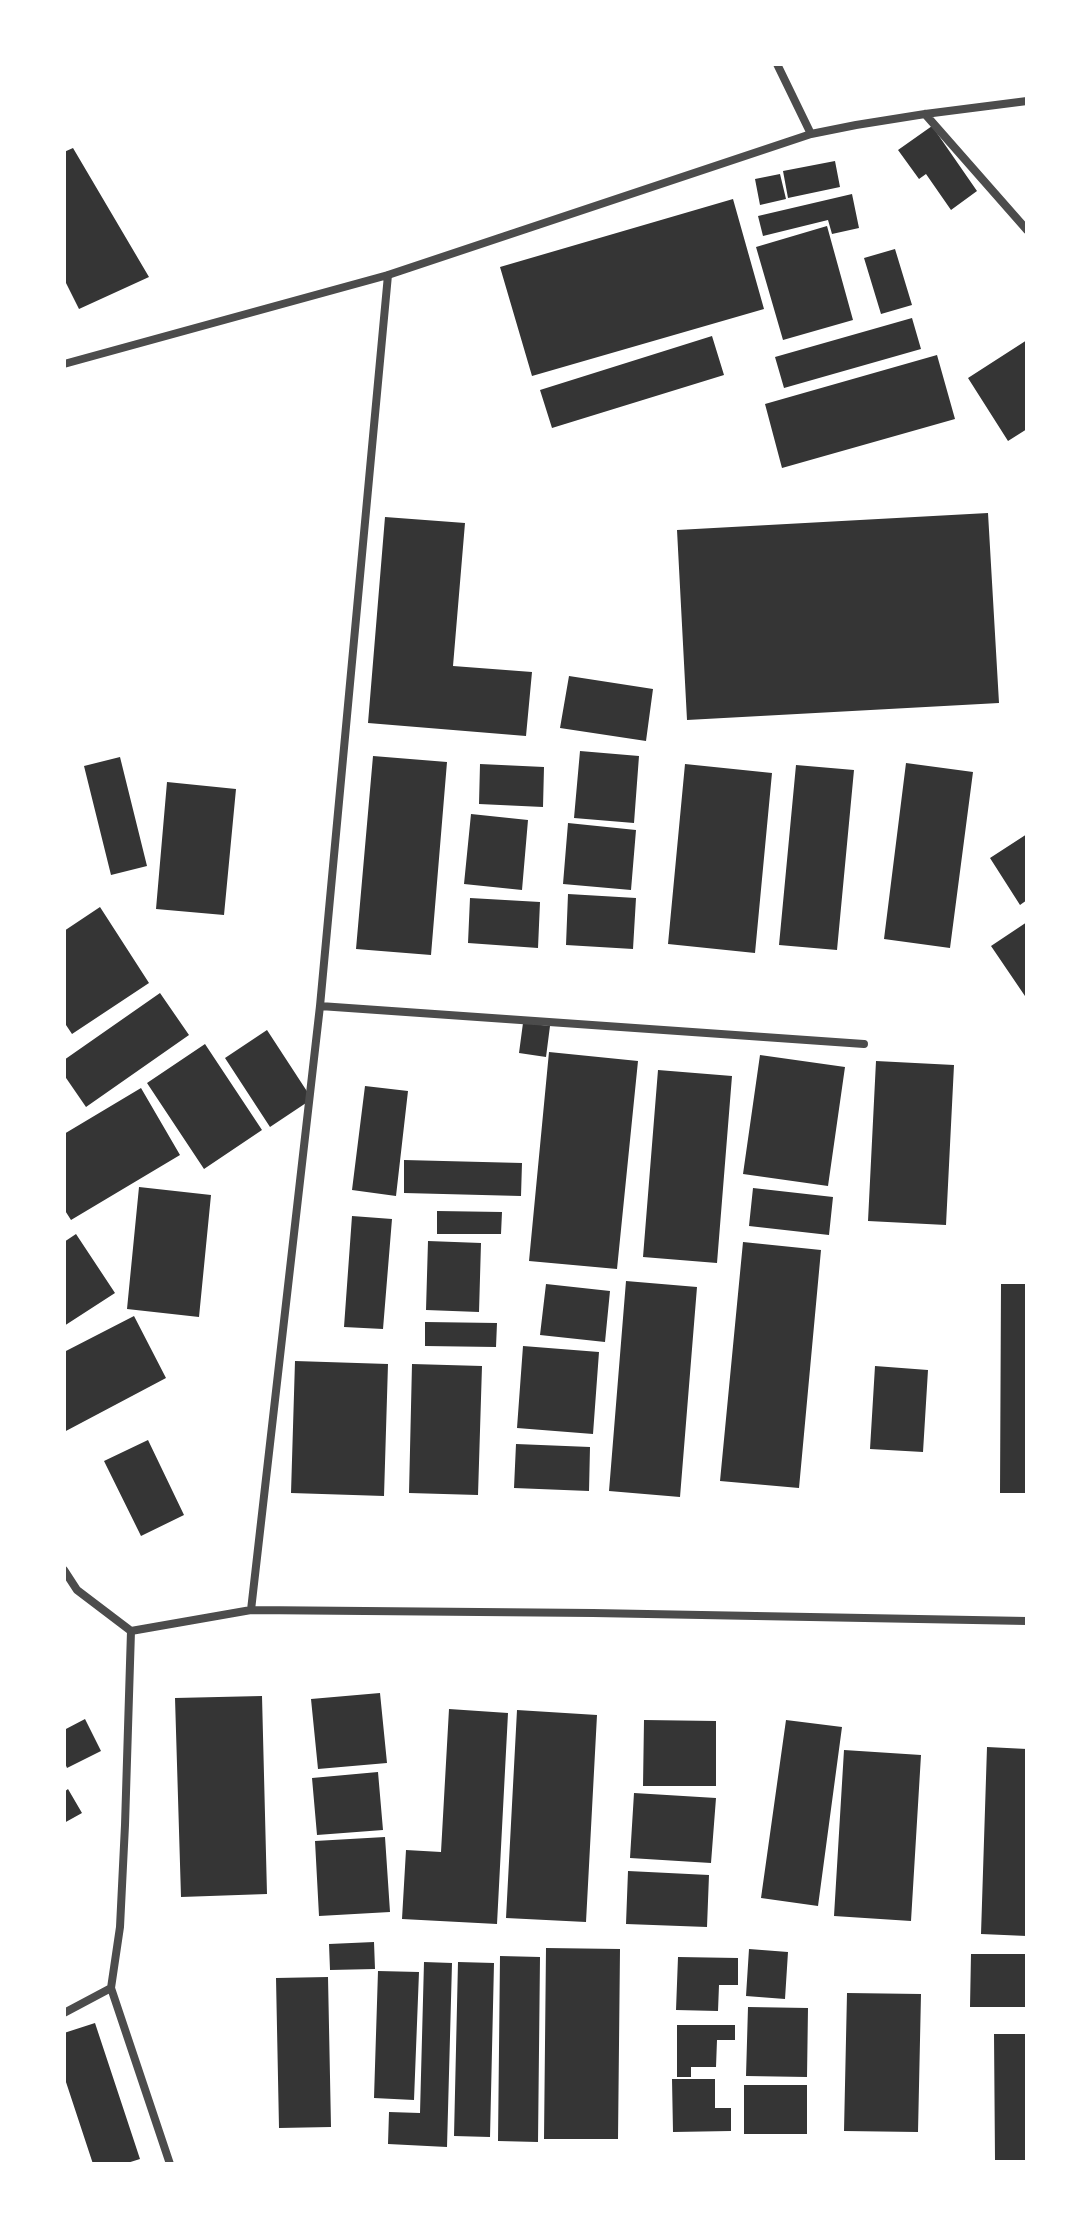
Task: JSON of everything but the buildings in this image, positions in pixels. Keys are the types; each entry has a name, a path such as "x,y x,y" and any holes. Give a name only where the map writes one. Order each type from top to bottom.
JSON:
{"street":[{"path":"777,64 811,134"},
{"path":"64,364 388,275 811,134 925,114 1027,101"},
{"path":"925,114 1027,230"},
{"path":"251,1610 320,1006 388,275"},
{"path":"320,1006 864,1044"},
{"path":"64,1570 77,1590 131,1631 251,1610 1027,1621"},
{"path":"131,1631 125,1839 120,1927 111,1988 170,2164"},
{"path":"64,2013 111,1988"}]}
